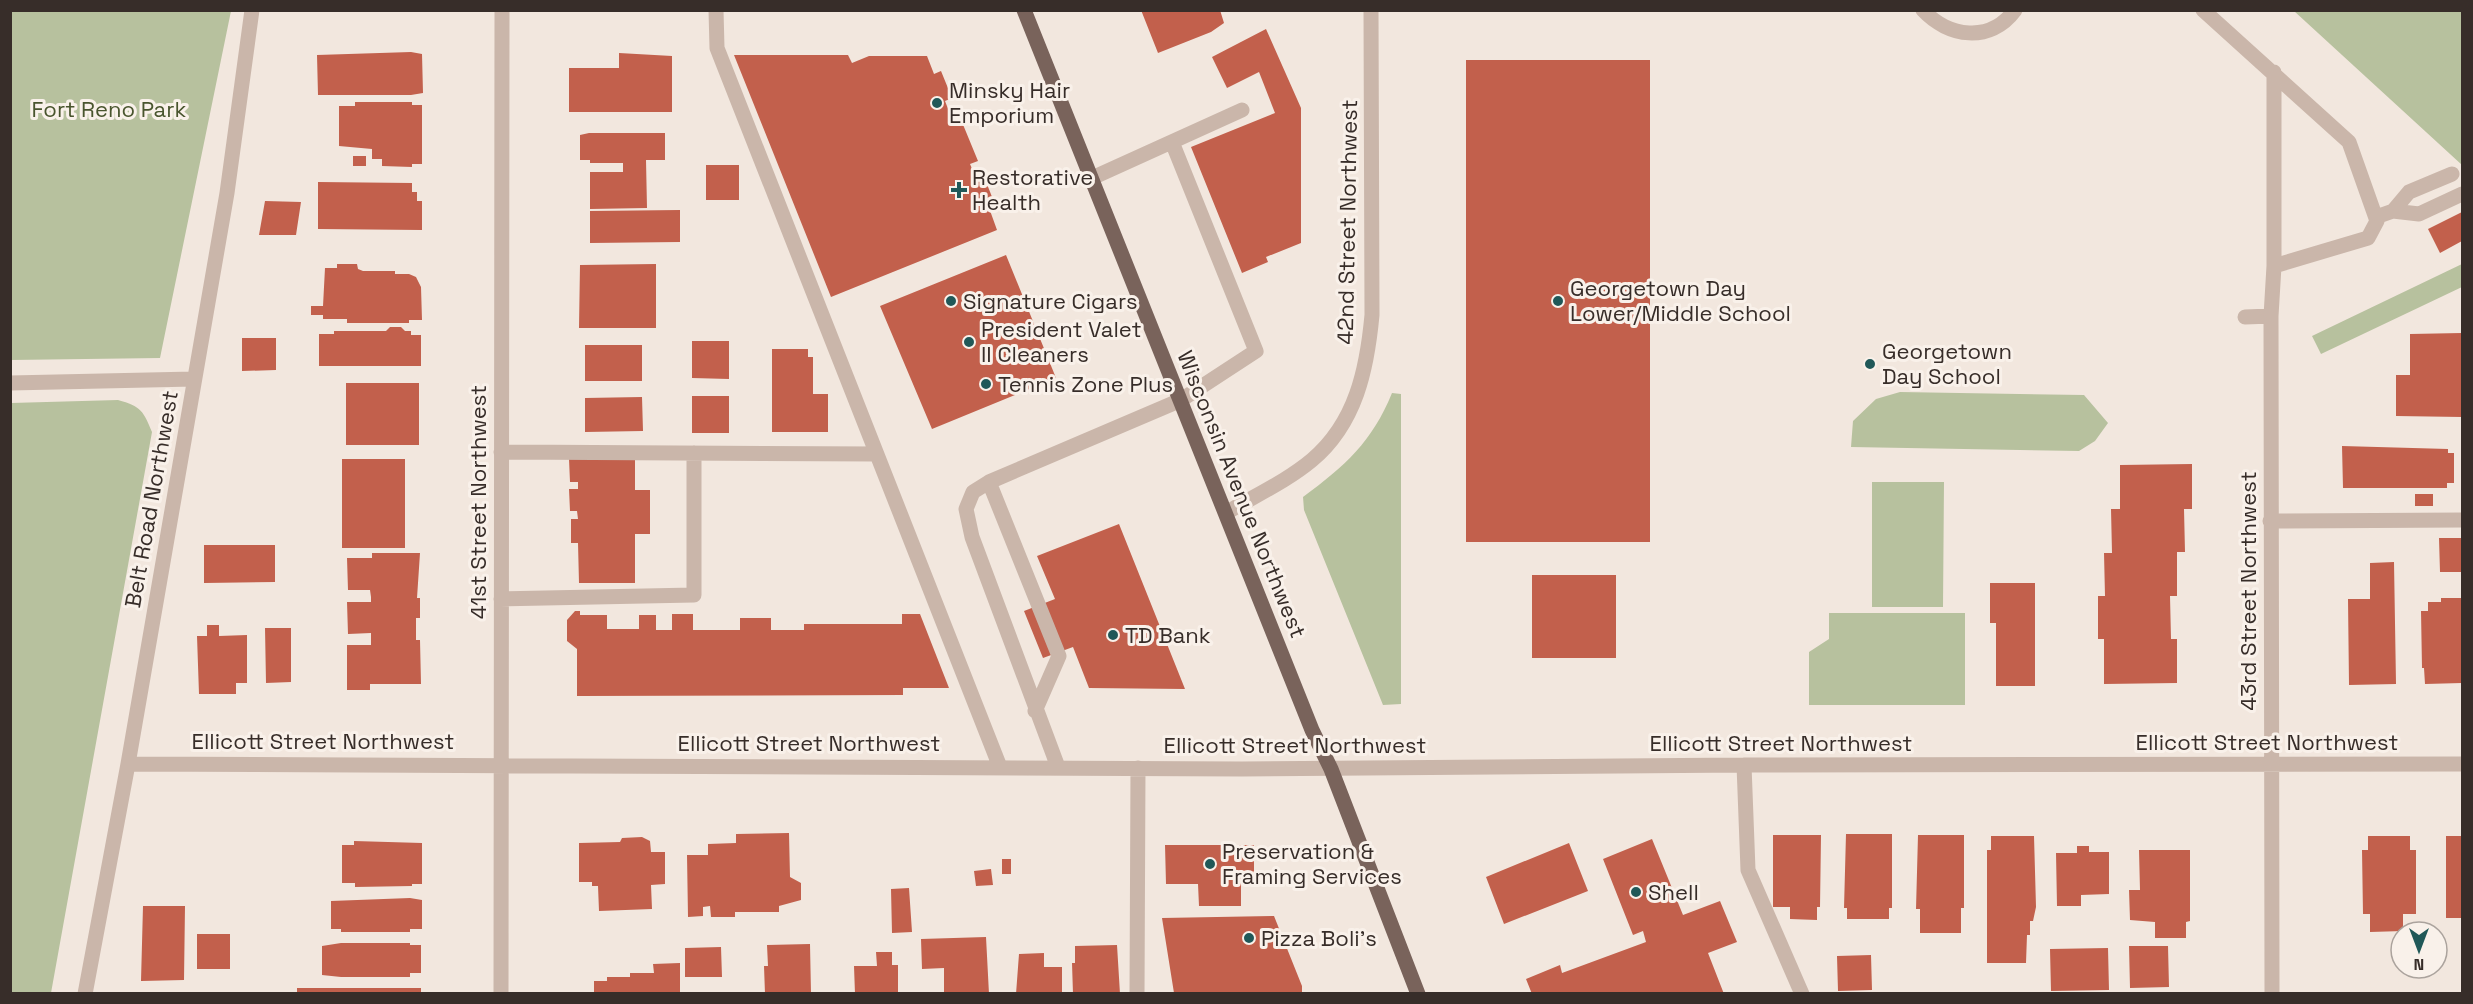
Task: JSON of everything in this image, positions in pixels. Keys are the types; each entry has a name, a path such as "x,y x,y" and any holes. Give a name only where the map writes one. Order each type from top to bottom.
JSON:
{"main road":[{"name":"Wisconsin Avenue Northwest","path":"1024,10 1418,993"}],"street":[{"name":"Belt Road Northwest","path":"85,993 128,764 227,193 252,10"},
{"name":"41st Street Northwest","path":"501,993 502,10"},
{"path":"716,10 717,48 1000,767"},
{"name":"42nd Street Northwest","path":"1226,513 1313,459 1347,420 1361,386 1369,351 1372,315 1371,10"},
{"path":"1923,10 1939,25 1956,33 1975,34 1994,29 2014,10"},
{"path":"2203,10 2349,142 2376,217 2377,221 2368,238 2274,266"},
{"name":"43rd Street Northwest","path":"2272,993 2269,369 2274,266 2274,72"},
{"path":"1092,178 1242,110"},
{"path":"1058,767 1035,711 972,537 966,509 974,492 989,482 1181,400 1256,351 1172,142"},
{"path":"2393,212 2409,192 2452,174"},
{"path":"2376,217 2393,212 2419,214 2463,194"},
{"path":"2245,317 2271,316"},
{"path":"10,383 194,379"},
{"path":"501,452 876,454"},
{"path":"501,599 694,595 694,453"},
{"path":"989,482 1059,656 1035,711"},
{"path":"2270,520 2463,520"},
{"name":"Ellicott Street Northwest","path":"128,764 1330,769 1744,765 2463,764"},
{"path":"1744,765 1748,870 1802,993"},
{"path":"1137,993 1138,768"}],"green space":[{"name":"Fort Reno Park","path":"10,11 231,11 160,358 11,360"},
{"path":"2294,11 2462,11 2462,165"},
{"path":"2462,264 2462,287 2321,354 2312,336"},
{"path":"1900,392 2084,395 2108,423 2095,441 2079,451 1851,447 1853,421 1876,399"},
{"path":"1392,393 1401,394 1401,704 1383,705 1304,510 1303,497 1332,475 1356,452 1376,426"},
{"path":"118,400 137,407 147,419 152,432 51,993 11,993 11,403"},
{"path":"1872,482 1944,482 1943,607 1872,607"},
{"path":"1829,613 1965,613 1965,705 1809,705 1809,652 1829,639"}],"building":[{"path":"1141,10 1220,10 1224,23 1211,32 1158,53"},
{"path":"1266,29 1301,108 1301,243 1266,257 1268,262 1242,273 1191,147 1275,113 1259,72 1227,88 1212,57"},
{"path":"411,52 422,54 423,93 318,95 317,55"},
{"path":"619,53 672,56 672,112 569,112 569,68 619,68"},
{"path":"734,55 848,55 852,63 869,56 927,56 934,74 941,71 952,98 945,101 950,114 957,110 978,161 970,164 976,178 983,174 994,202 988,205 997,230 831,297"},
{"name":"Georgetown Day Lower/Middle School","path":"1466,60 1650,60 1650,542 1466,542"},
{"path":"355,102 412,102 412,105 422,105 422,164 412,164 412,167 382,166 382,159 372,159 372,149 339,146 339,106 355,106"},
{"path":"665,133 665,160 646,160 647,208 590,209 590,172 623,172 623,163 590,163 590,160 580,160 580,135"},
{"path":"353,156 366,156 366,166 353,166"},
{"path":"706,165 739,165 739,200 706,200"},
{"path":"318,182 412,183 412,192 417,192 417,201 422,201 422,230 318,229"},
{"path":"265,201 301,202 296,235 259,235"},
{"path":"680,210 680,242 590,243 590,211"},
{"path":"2462,212 2462,241 2440,253 2428,229"},
{"path":"1006,255 1056,378 932,429 880,306"},
{"path":"337,264 357,264 358,269 363,271 395,271 395,274 409,274 416,277 421,287 422,320 409,320 409,323 347,323 347,319 323,319 323,315 311,315 311,306 323,306 325,268 337,268"},
{"path":"656,264 656,328 579,328 580,265"},
{"path":"390,327 401,327 405,331 411,331 411,335 421,335 421,366 319,366 319,334 334,334 334,331 386,331"},
{"path":"2462,333 2462,417 2396,416 2396,375 2410,375 2410,334"},
{"path":"242,338 276,338 276,370 242,371"},
{"path":"692,341 729,341 729,379 692,378"},
{"path":"585,345 642,345 642,381 585,381"},
{"path":"772,349 808,349 808,357 813,357 813,394 828,394 828,432 772,432"},
{"path":"346,383 419,383 419,445 346,445"},
{"path":"692,396 729,396 729,433 692,433"},
{"path":"642,397 643,431 585,432 585,398"},
{"path":"2342,446 2448,449 2448,453 2454,453 2454,483 2447,483 2447,488 2343,488"},
{"path":"635,458 635,490 650,490 650,534 635,534 635,583 579,583 578,543 571,543 571,519 578,519 577,511 570,511 569,489 578,489 578,482 570,482 569,459"},
{"path":"342,459 405,459 405,548 342,548"},
{"path":"2192,464 2192,509 2184,509 2185,552 2177,552 2177,596 2170,596 2171,639 2177,639 2177,683 2104,684 2104,639 2098,639 2098,596 2105,596 2104,553 2112,553 2111,509 2120,509 2120,465"},
{"path":"2415,494 2433,494 2433,506 2415,506"},
{"path":"1119,524 1185,689 1089,688 1073,647 1043,658 1024,611 1055,599 1037,556"},
{"path":"2439,538 2462,538 2462,572 2440,572"},
{"path":"204,545 275,545 275,582 204,583"},
{"path":"372,553 420,553 417,598 420,598 420,618 416,618 416,640 420,640 421,684 370,684 370,690 347,690 347,645 371,645 371,633 348,634 347,602 371,602 371,597 370,590 348,590 347,558 372,558"},
{"path":"2394,562 2396,684 2349,685 2348,599 2370,599 2370,563"},
{"path":"1532,575 1616,575 1616,658 1532,658"},
{"path":"1990,583 2035,583 2035,686 1996,686 1996,623 1990,623"},
{"path":"2441,598 2462,598 2462,683 2425,684 2424,668 2422,668 2421,611 2428,611 2428,602 2441,602"},
{"path":"575,611 580,611 580,615 607,615 607,629 639,629 639,615 656,615 656,630 672,630 672,614 693,614 693,630 740,630 740,618 771,618 771,630 804,630 804,624 902,624 902,614 920,614 949,688 903,688 903,695 577,696 577,649 567,641 567,620"},
{"path":"207,625 219,625 219,636 247,635 247,683 236,683 236,694 199,694 197,636 207,636"},
{"path":"265,628 291,628 291,682 266,683"},
{"path":"789,833 790,877 801,883 801,900 779,906 779,912 735,912 735,917 711,917 710,906 703,907 703,916 688,917 687,855 708,855 708,844 736,843 736,834"},
{"path":"1846,834 1892,834 1892,908 1889,908 1889,919 1847,919 1847,908 1844,908"},
{"path":"1773,835 1821,835 1820,907 1817,907 1817,920 1790,919 1790,907 1773,907"},
{"path":"1918,835 1964,835 1964,908 1961,908 1961,933 1920,933 1920,909 1916,909"},
{"path":"1991,836 2034,836 2036,907 2033,921 2030,921 2030,935 2027,935 2026,963 1987,963 1987,850 1991,850"},
{"path":"2368,836 2410,836 2410,850 2416,850 2416,914 2403,914 2403,920 2389,920 2389,931 2370,932 2370,914 2363,914 2362,850 2368,850"},
{"path":"2446,836 2462,836 2462,918 2446,918"},
{"path":"642,837 650,841 651,852 665,852 665,884 651,885 652,909 599,911 598,886 592,886 592,882 579,882 579,843 620,842 622,838"},
{"path":"1652,839 1683,915 1720,901 1737,942 1708,953 1724,994 1532,994 1526,979 1560,965 1562,973 1646,942 1643,931 1633,935 1603,859"},
{"path":"354,841 422,843 422,884 355,887 355,883 342,883 342,845 354,845"},
{"path":"1569,843 1588,891 1504,924 1486,877"},
{"name":"Preservation & Framing Services","path":"1165,845 1254,845 1254,883 1241,883 1241,906 1199,906 1198,884 1166,884"},
{"path":"2077,846 2089,846 2089,852 2109,852 2109,894 2081,895 2081,906 2057,906 2056,853 2077,853"},
{"path":"2139,850 2190,850 2190,921 2186,922 2186,938 2155,938 2155,922 2130,920 2129,890 2140,890"},
{"path":"1002,859 1011,859 1011,874 1002,874"},
{"path":"991,869 993,885 976,886 974,871"},
{"path":"909,888 912,932 892,933 891,889"},
{"path":"410,898 422,900 422,929 410,929 410,932 341,932 341,929 331,929 331,901"},
{"path":"143,906 185,906 184,980 141,981"},
{"path":"1274,916 1302,986 1302,993 1174,993 1162,918"},
{"path":"197,934 230,934 230,969 197,969"},
{"path":"986,937 989,994 944,994 944,968 922,969 921,939"},
{"path":"341,943 421,945 421,973 410,973 410,977 322,975 322,946"},
{"path":"810,944 811,994 765,994 764,966 768,966 767,945"},
{"path":"1117,945 1120,994 1073,994 1072,963 1075,963 1075,946"},
{"path":"2129,946 2168,946 2169,987 2130,988"},
{"path":"721,947 722,977 685,977 685,948"},
{"path":"2108,948 2109,990 2051,991 2050,949"},
{"path":"876,952 892,952 892,965 898,965 898,994 855,994 854,966 877,966"},
{"path":"1044,953 1044,967 1062,967 1062,994 1016,994 1019,954"},
{"path":"1871,955 1872,990 1838,991 1837,956"},
{"path":"680,963 680,994 594,994 594,981 607,981 607,977 630,977 630,973 654,973 653,964"},
{"path":"297,988 421,988 421,994 297,994"}],"place":[{"name":"Minsky Hair Emporium","path":"937,103"},
{"name":"Restorative Health","path":"959,190"},
{"name":"Signature Cigars","path":"951,301"},
{"name":"Georgetown Day Lower/Middle School","path":"1558,301"},
{"name":"President Valet II Cleaners","path":"969,342"},
{"name":"Georgetown Day School","path":"1870,364"},
{"name":"Tennis Zone Plus","path":"986,384"},
{"name":"TD Bank","path":"1113,635"},
{"name":"Preservation & Framing Services","path":"1210,864"},
{"name":"Shell","path":"1636,892"},
{"name":"Pizza Boli's","path":"1249,938"}]}
